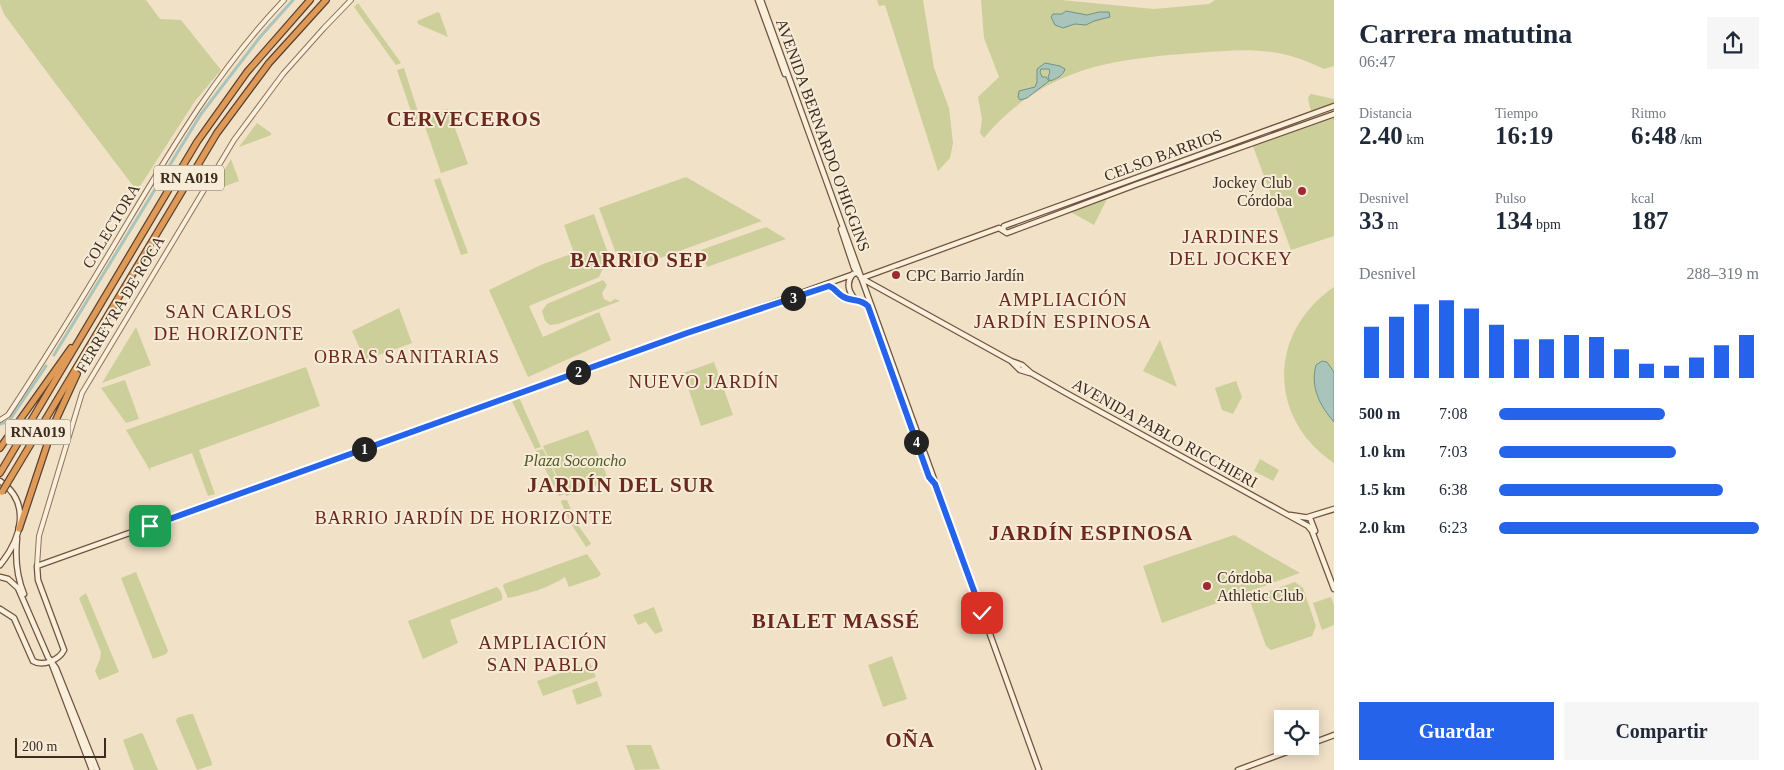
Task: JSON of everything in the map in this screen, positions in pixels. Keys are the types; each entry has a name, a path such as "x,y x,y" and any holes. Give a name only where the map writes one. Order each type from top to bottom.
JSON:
{"highway":[{"name":"RN A019","path":"55,375 85,330 209,124 261,54 310,0"},
{"name":"RN A019","path":"75,373 199,161 230,115 269,63 326,0"},
{"name":"RNA019","path":"1,494 75,373"},
{"name":"RNA019","path":"1,472 55,375"},
{"path":"0,448 55,375"},
{"path":"19,531 67,388"}],"main road":[{"name":"AVENIDA BERNARDO O'HIGGINS","path":"759,0 862,278 880,333 1039,770"},
{"name":"CELSO BARRIOS","path":"1003,230 1004,226 1334,106"},
{"name":"CELSO BARRIOS","path":"862,278 999,228 1007,233 1334,114"},
{"path":"1308,116 1310,123"},
{"name":"AVENIDA BERNARDO O'HIGGINS","path":"822,171 854,271"},
{"path":"1152,172 1155,174 1153,179"},
{"path":"1106,188 1112,191 1135,185"},
{"path":"720,322 749,310 840,279 854,271"},
{"path":"854,271 849,280 848,287 857,299"},
{"name":"AVENIDA PABLO RICCHIERI","path":"854,271 862,278 1287,515 1308,522"},
{"path":"835,289 836,283 840,279"},
{"path":"37,566 720,322 827,286 835,289 842,296 857,299 865,295 865,287"},
{"name":"AVENIDA BERNARDO O'HIGGINS","path":"857,299 868,306 929,477 935,484"},
{"path":"874,325 880,333"},
{"path":"0,481 10,489 16,498 20,510 16,555 17,572 27,605 92,770"},
{"path":"1308,522 1334,510"},
{"path":"1308,522 1334,582"},
{"path":"1308,522 1334,588"},
{"path":"0,565 12,547 19,531"},
{"name":"FERREYRA DE ROCA","path":"37,566 38,580 64,650 60,656 50,661"},
{"path":"0,577 8,579 16,585 27,605"},
{"path":"0,608 14,618 33,661 39,664 50,661"},
{"path":"50,661 56,668 97,770"},
{"path":"1319,741 1334,735"},
{"path":"1238,770 1279,755"}],"street":[{"name":"COLECTORA","path":"0,420 8,415 47,356 166,158 202,102 241,48 284,0"},
{"name":"FERREYRA DE ROCA","path":"37,566 39,536 84,389 234,140 269,90 351,0"}],"green space":[{"path":"0,0 146,0 160,19 181,20 221,70 195,101 137,191 4,14"},
{"path":"877,0 923,0 934,68 949,108 953,143 950,158 938,171 885,5 879,6"},
{"path":"981,0 1061,0 1154,9 1209,4 1215,0 1334,0 1334,66 1324,69 1302,59 1284,54 1247,50 1216,51 1114,62 1068,76 1033,94 1002,118 984,138 980,133 982,119 978,97 999,77 984,38"},
{"path":"358,3 401,63 396,65 354,7"},
{"path":"438,12 448,37 418,24 417,21"},
{"path":"404,68 420,118 414,120 397,70"},
{"path":"1311,94 1334,99 1334,103 1311,111 1308,97"},
{"path":"448,109 468,164 441,173 422,118"},
{"name":"Jockey Club Córdoba","path":"1334,117 1334,236 1291,250 1253,146"},
{"path":"257,123 271,133 271,135 239,147"},
{"path":"231,159 239,181 215,190 214,187"},
{"path":"686,177 762,221 638,266 617,256 599,208"},
{"path":"440,178 468,253 461,255 434,180"},
{"path":"1108,197 1094,225 1069,211"},
{"path":"594,214 609,256 599,277 529,306 543,337 599,312 611,340 528,377 489,290 543,264 574,253 564,225"},
{"path":"766,227 786,239 707,267 701,250"},
{"path":"603,280 607,285 602,293 604,299 610,302 615,299 620,301 558,324 550,325 545,321 542,311 547,304"},
{"path":"1334,287 1334,463 1312,444 1296,423 1287,399 1284,375 1287,351 1297,327 1312,306"},
{"path":"399,308 412,343 365,360 352,331"},
{"path":"136,327 151,365 102,383"},
{"path":"1160,340 1177,387 1143,371"},
{"path":"714,362 733,415 701,426 683,373"},
{"path":"306,367 320,406 199,450 215,494 208,496 192,453 150,468 151,472 126,430"},
{"path":"125,380 139,419 126,423 101,388"},
{"path":"1236,381 1242,397 1233,414 1222,410 1215,388"},
{"path":"518,395 541,447 535,449 510,397"},
{"name":"Plaza Soconcho","path":"588,430 609,481 566,496 543,446"},
{"path":"543,449 564,494 559,496 536,451"},
{"path":"1260,459 1279,470 1273,481 1254,471"},
{"path":"562,500 567,500 577,524 590,542 591,544 586,547 570,522 561,502"},
{"name":"Córdoba Athletic Club","path":"1234,535 1300,573 1162,623 1143,566"},
{"path":"587,554 601,574 598,577 569,587 565,577 538,590 508,598 503,586 504,584"},
{"path":"136,572 168,651 166,654 153,659 121,578"},
{"path":"1295,582 1303,588 1316,626 1312,636 1271,650 1266,646 1251,604 1253,597"},
{"path":"497,587 500,590 502,600 450,620 458,643 423,659 408,621"},
{"path":"86,593 119,672 99,680 95,671 101,652 79,598"},
{"path":"1331,597 1334,605 1334,625 1322,630 1313,603"},
{"path":"654,607 663,631 655,634 646,622 638,625 633,615"},
{"path":"892,656 907,699 883,707 868,665"},
{"path":"590,663 596,677 543,696 537,681"},
{"path":"597,681 602,696 577,705 572,690"},
{"path":"193,714 212,763 212,765 197,770 176,721 177,718"},
{"path":"141,733 158,770 134,770 123,740"},
{"path":"626,745 651,745 660,769 635,770"}],"water":[{"path":"1066,11 1087,15 1109,12 1110,17 1086,25 1075,24 1063,28 1055,25 1051,17 1053,14 1062,14"},
{"path":"1045,63 1065,69 1061,75 1050,81 1048,77 1049,69 1041,69 1042,77 1046,77 1049,81 1027,98 1020,100 1018,97 1019,91 1035,87 1037,69"},
{"path":"1322,361 1327,362 1334,372 1334,422 1324,409 1315,388 1314,373 1316,365"}],"waterway":[{"path":"54,355 201,114 260,37 293,0"},
{"path":"0,424 9,421 46,366"}],"place":[{"name":"Jockey Club Córdoba","path":"1302,191"},
{"name":"CPC Barrio Jardín","path":"896,275"},
{"name":"Córdoba Athletic Club","path":"1207,586"}],"district":[{"name":"CERVECEROS","path":"464,119"},
{"name":"JARDINES DEL JOCKEY","path":"1231,247"},
{"name":"BARRIO SEP","path":"639,260"},
{"name":"AMPLIACIÓN JARDÍN ESPINOSA","path":"1063,310"},
{"name":"SAN CARLOS DE HORIZONTE","path":"229,322"},
{"name":"OBRAS SANITARIAS","path":"407,357"},
{"name":"NUEVO JARDÍN","path":"704,381"},
{"name":"JARDÍN DEL SUR","path":"621,485"},
{"name":"BARRIO JARDÍN DE HORIZONTE","path":"464,518"},
{"name":"JARDÍN ESPINOSA","path":"1091,533"},
{"name":"BIALET MASSÉ","path":"836,621"},
{"name":"AMPLIACIÓN SAN PABLO","path":"543,653"},
{"name":"OÑA","path":"910,740"}],"route":[{"path":"150,526 687,333 829,286 833,287 845,298 862,301 868,306 929,477 935,484 982,613"}]}
